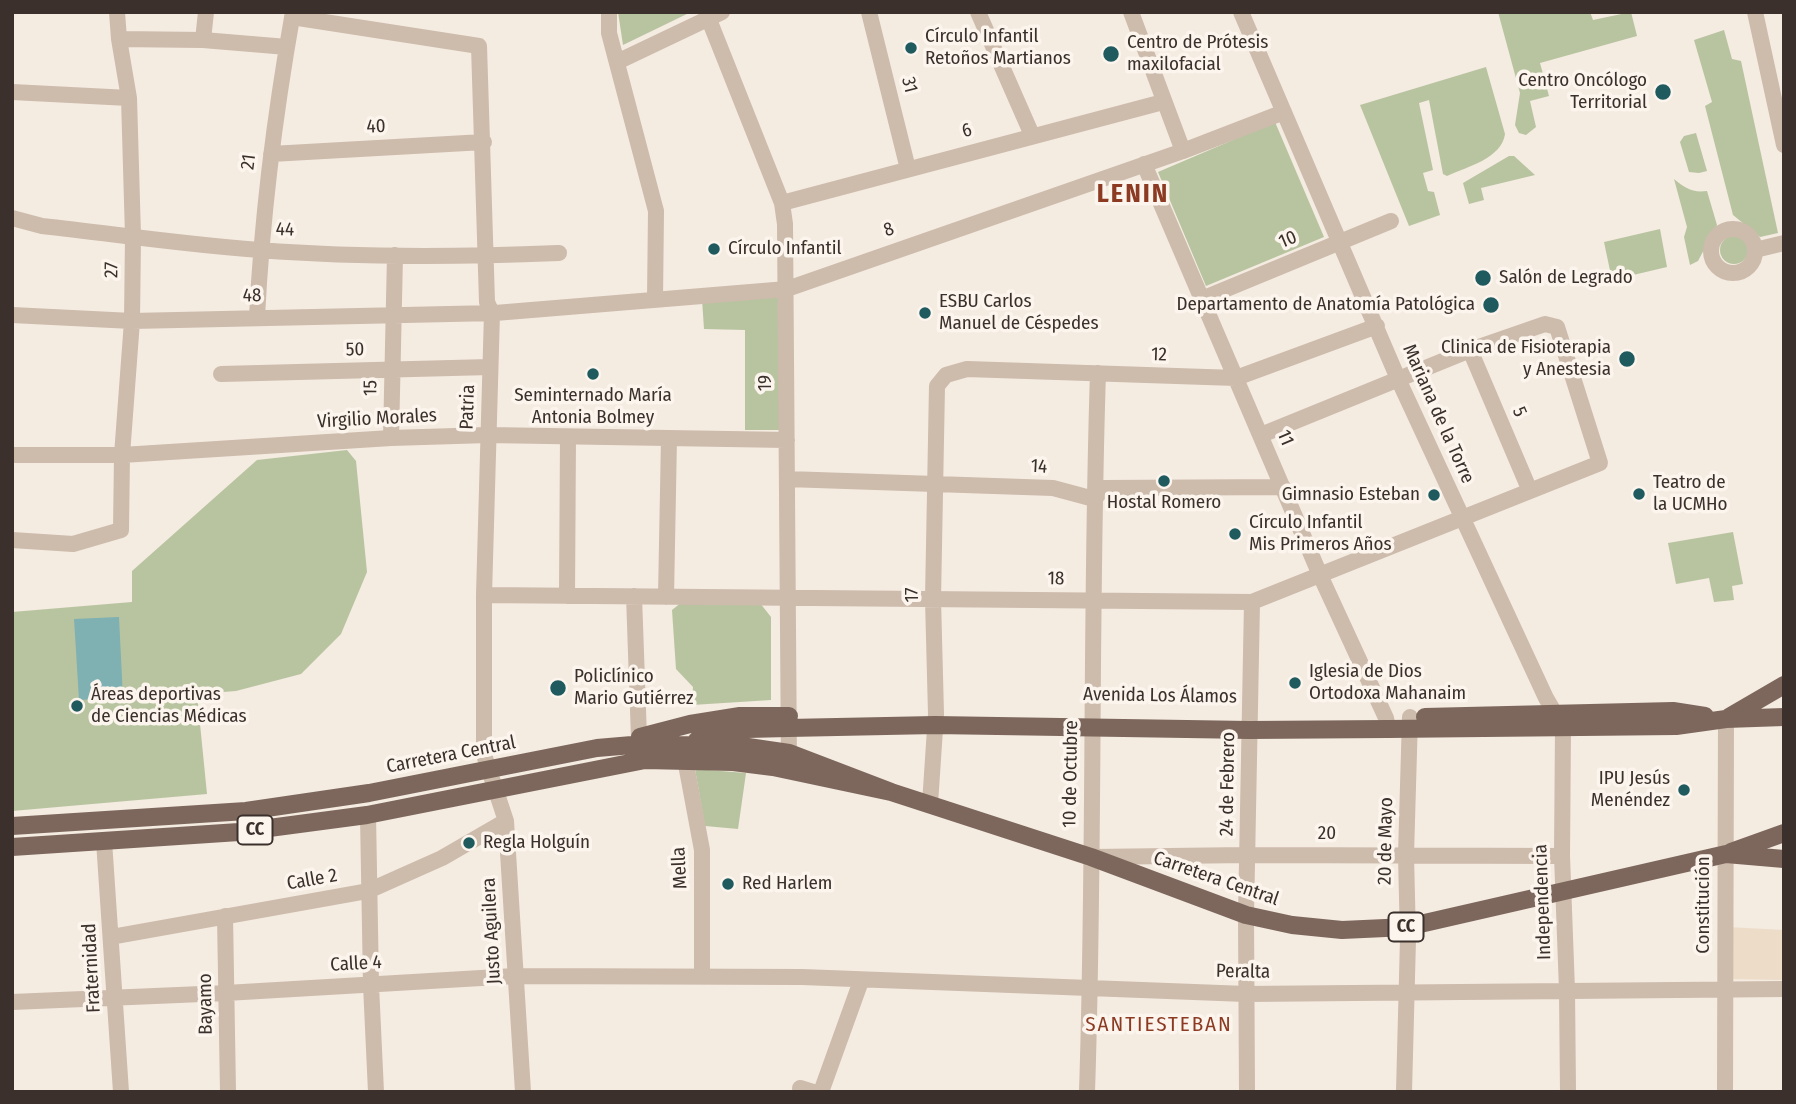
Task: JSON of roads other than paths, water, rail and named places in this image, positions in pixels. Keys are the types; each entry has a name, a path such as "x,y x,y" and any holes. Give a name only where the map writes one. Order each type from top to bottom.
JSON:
{"main road":[{"path":"1726,719 1784,685"},
{"name":"Avenida Los Álamos","path":"684,752 724,732 788,722 935,719 1387,724 1559,720 1673,710 1726,719 1784,716"},
{"name":"Avenida Los Álamos","path":"597,748 690,724 740,716 788,722"},
{"name":"Carretera Central","path":"12,826 246,811 369,793 597,748 684,752 733,762 789,761 1091,857 1246,915 1292,925 1342,930 1407,927 1726,854 1784,859"},
{"name":"Carretera Central","path":"12,847 239,832 368,815 684,752"},
{"path":"1726,854 1784,833"}],"street":[{"name":"27","path":"12,540 74,544 121,530 122,455 132,321 134,236 129,98 117,12"},
{"path":"203,40 206,12"},
{"path":"609,12 609,33 656,211 655,300"},
{"name":"31","path":"869,12 908,169"},
{"path":"978,12 1032,135"},
{"path":"1130,12 1183,150"},
{"name":"Mariana de la Torre","path":"1241,12 1399,381 1546,698 1559,720"},
{"name":"Patria","path":"293,14 479,46 487,302 492,313 484,595 484,755 488,770"},
{"name":"21","path":"257,317 271,154 293,14"},
{"path":"617,62 713,14"},
{"name":"19","path":"713,14 782,203 787,289 789,761"},
{"path":"1757,14 1784,145"},
{"path":"119,38 203,40 287,47"},
{"path":"1767,62 1784,58"},
{"path":"12,92 129,98"},
{"name":"6","path":"782,203 1163,102"},
{"name":"8","path":"492,313 787,289 1284,112"},
{"name":"40","path":"271,154 484,142"},
{"name":"11","path":"1144,164 1320,575 1387,724"},
{"name":"44","path":"12,218 42,226 261,251 485,256 559,253"},
{"name":"10","path":"1202,299 1391,220"},
{"path":"1755,250 1784,243"},
{"name":"15","path":"391,438 395,255"},
{"path":"491,350 497,329 505,318 516,311"},
{"name":"48","path":"12,315 132,321 492,313"},
{"name":"18","path":"484,595 1252,602 1600,463 1557,327 1545,324 1470,350"},
{"name":"12","path":"937,386 946,374 967,369 1237,379 1377,326"},
{"path":"1261,435 1470,350"},
{"name":"5","path":"1470,350 1530,491"},
{"name":"50","path":"221,374 490,367"},
{"name":"10 de Octubre","path":"1087,1092 1091,989 1094,499 1098,373"},
{"name":"17","path":"930,804 935,719 933,599 937,386"},
{"name":"Virgilio Morales","path":"12,455 122,455 391,438 488,435 787,440"},
{"path":"567,596 568,437"},
{"path":"666,597 669,438"},
{"name":"14","path":"787,479 1053,488 1094,499"},
{"path":"1094,499 1104,488 1283,487"},
{"path":"634,596 639,738"},
{"name":"24 de Febrero","path":"1247,1092 1246,915 1252,602"},
{"name":"Constitución","path":"1725,1092 1726,719"},
{"name":"Independencia","path":"1559,720 1567,990 1567,1092"},
{"name":"20 de Mayo","path":"1404,1092 1410,723"},
{"name":"Mella","path":"684,752 702,850 702,975"},
{"name":"Justo Aguilera","path":"488,770 506,821 523,1092"},
{"path":"368,815 368,891 376,1092"},
{"name":"Calle 2","path":"111,936 368,891 442,858 506,821"},
{"name":"Fraternidad","path":"104,841 121,1092"},
{"name":"20","path":"1091,857 1562,856"},
{"name":"Bayamo","path":"225,916 228,1092"},
{"name":"Calle 4","path":"12,1002 226,993 515,975 702,975"},
{"name":"Peralta","path":"702,975 1246,994 1784,989"},
{"path":"821,1092 861,981"}],"water":[{"path":"119,617 123,698 79,700 74,619"}],"place":[{"name":"Círculo Infantil Retoños Martianos","path":"911,48"},
{"name":"Centro de Prótesis maxilofacial","path":"1111,54"},
{"name":"Centro Oncólogo Territorial","path":"1663,92"},
{"name":"Círculo Infantil","path":"714,249"},
{"name":"Salón de Legrado","path":"1483,278"},
{"name":"Departamento de Anatomía Patológica","path":"1491,305"},
{"name":"ESBU Carlos Manuel de Céspedes","path":"925,313"},
{"name":"Clinica de Fisioterapia y Anestesia","path":"1627,359"},
{"name":"Seminternado María Antonia Bolmey","path":"593,374"},
{"name":"Hostal Romero","path":"1164,481"},
{"name":"Teatro de la UCMHo","path":"1639,494"},
{"name":"Gimnasio Esteban","path":"1434,495"},
{"name":"Círculo Infantil Mis Primeros Años","path":"1235,534"},
{"name":"Iglesia de Dios Ortodoxa Mahanaim","path":"1295,683"},
{"name":"Policlínico Mario Gutiérrez","path":"558,688"},
{"name":"Áreas deportivas de Ciencias Médicas","path":"77,706"},
{"name":"IPU Jesús Menéndez","path":"1684,790"},
{"name":"Regla Holguín","path":"469,843"},
{"name":"Red Harlem","path":"728,884"}],"district":[{"name":"LENIN","path":"1133,195"},
{"name":"SANTIESTEBAN","path":"1159,1025"}]}
